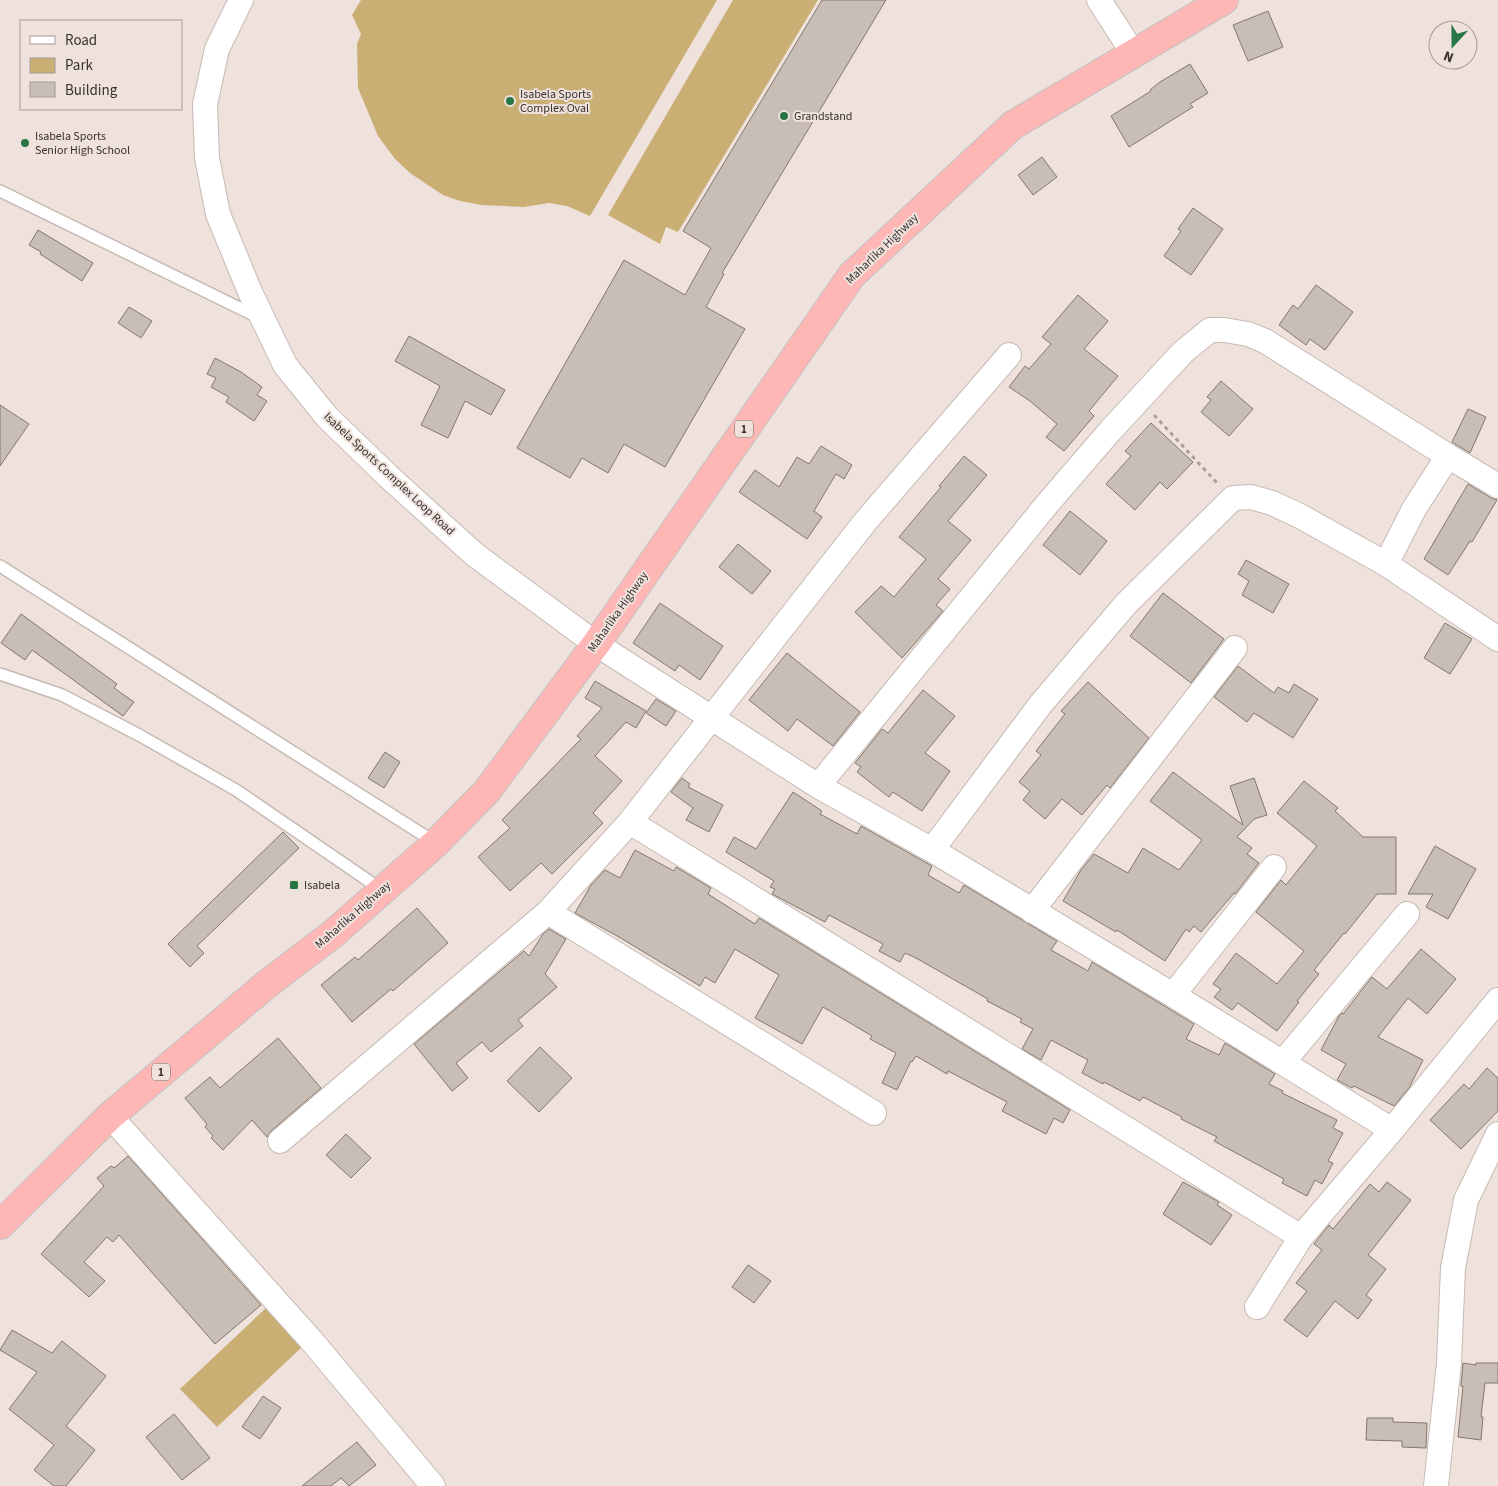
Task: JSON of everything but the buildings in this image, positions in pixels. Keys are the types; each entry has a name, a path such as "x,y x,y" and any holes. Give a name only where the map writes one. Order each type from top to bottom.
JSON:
{"highway":[{"name":"Maharlika Highway","path":"0,1225 110,1116 267,984 334,933 436,843 487,792 596,644 852,276 1013,125 1224,0"}],"street":[{"name":"Isabela Sports Complex Loop Road","path":"241,0 217,49 205,104 207,158 218,214 250,292 285,365 327,417 474,554 596,644 818,786 932,850 1392,1130"},
{"path":"1099,0 1133,53"},
{"path":"818,786 1048,503 1138,398 1183,352 1210,330 1248,334 1265,341 1498,486"},
{"path":"280,1141 548,912 630,822 866,522 1010,355"},
{"path":"1386,564 1414,509 1448,456"},
{"path":"932,850 1040,705 1119,611 1233,498 1251,497 1272,503 1300,516 1386,564 1498,639"},
{"path":"1032,911 1235,648"},
{"path":"630,822 1301,1237"},
{"path":"1173,995 1274,868"},
{"path":"548,912 874,1114"},
{"path":"1283,1062 1407,914"},
{"path":"1257,1307 1301,1237 1392,1130 1498,1000"},
{"path":"110,1116 311,1340 433,1486"},
{"path":"1436,1486 1449,1363 1453,1268 1466,1200 1498,1134"}],"lane":[{"path":"0,191 263,320"},
{"path":"0,566 436,843"},
{"path":"0,674 62,696 139,735 236,790 382,890"}],"path":[{"path":"1138,398 1213,480 1233,498"}],"green space":[{"name":"Isabela Sports Complex Oval","path":"361,0 717,0 590,216 567,206 549,203 524,207 482,205 460,201 443,195 410,173 395,159 378,136 358,88 357,44 361,34 352,15"},
{"path":"733,0 818,0 678,232 666,227 660,244 608,215"},
{"path":"266,1308 302,1347 217,1427 180,1389"}],"place":[{"name":"Isabela Sports Complex Oval","path":"510,101"},
{"name":"Grandstand","path":"784,116"},
{"name":"Isabela Sports Senior High School","path":"25,143"},
{"name":"Isabela","path":"294,885"}]}
